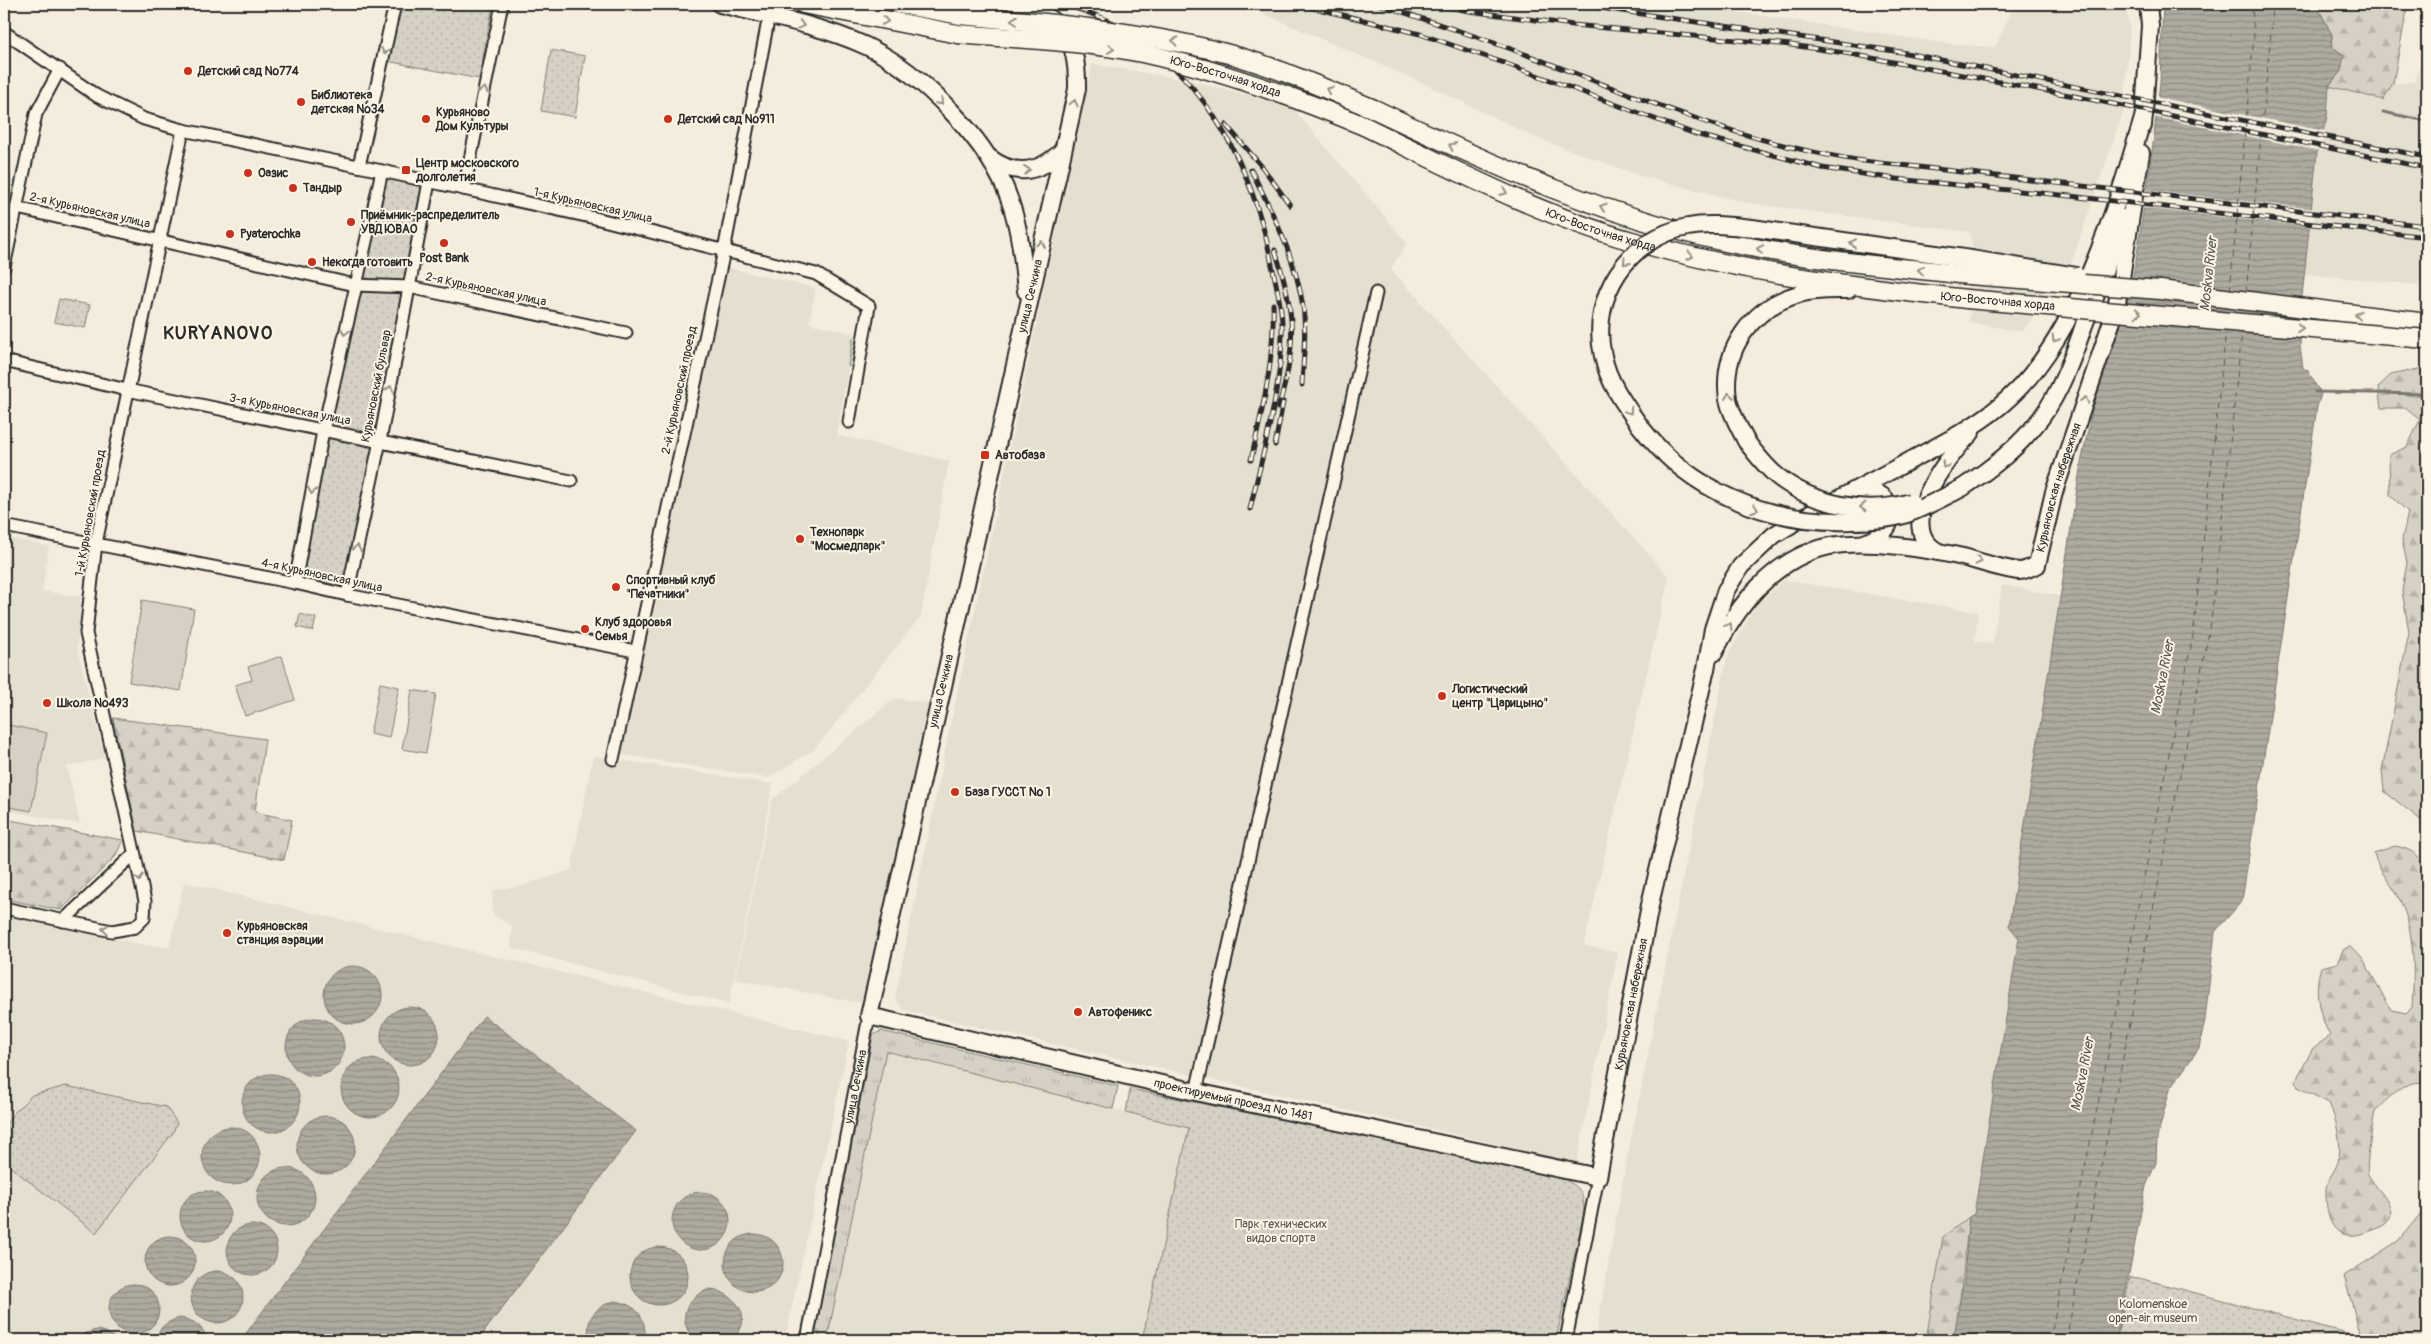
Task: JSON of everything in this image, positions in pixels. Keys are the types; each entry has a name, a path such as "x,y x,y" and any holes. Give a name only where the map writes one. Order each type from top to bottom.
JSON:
{"main road":[{"name":"Юго-Восточная хорда","path":"803,4 958,34 1083,45 1141,53 1213,71 1292,96 1364,126 1469,177 1558,215 1631,241 1741,268 1832,284 1967,299 2427,339"},
{"name":"Юго-Восточная хорда","path":"899,4 960,15 1072,25 1144,35 1219,51 1300,78 1374,109 1478,159 1565,195 1641,219 1744,246 1834,262 1970,267 2427,323"},
{"path":"2406,321 2427,318"}],"street":[{"path":"360,166 395,4"},
{"path":"464,189 502,4"},
{"path":"720,4 827,32 865,46 896,63 929,90 979,143 1000,175 1010,202 1023,263 1027,309"},
{"name":"улица Сечкина","path":"807,1340 869,1016 1077,89 1078,66 1073,44 1066,31 1052,18 1029,7 1015,4"},
{"name":"Курьяновская набережная","path":"1706,669 1736,614 1771,575 1798,557 1830,546 1861,544 1940,552 2020,571 2037,565 2054,492 2116,309 2142,151 2150,26 2148,4"},
{"name":"2-й Курьяновский проезд","path":"613,759 635,651 724,251 767,26"},
{"name":"1-я Курьяновская улица","path":"4,32 97,96 115,107 144,119 182,130 360,166 595,218 816,274 869,306 849,422"},
{"path":"4,266 36,114 60,69"},
{"path":"1970,267 1752,228 1721,225 1687,227 1646,244 1626,260 1613,280 1603,304 1600,327 1602,356 1612,383 1650,439 1676,464 1704,484 1758,510 1792,519 1826,522 1873,521 1906,514 1962,488 2004,457 2041,416 2056,392 2076,349 2108,264 2130,194 2144,116"},
{"name":"Курьяновская набережная","path":"1566,1340 1651,900 1706,669 1713,629 1726,590 1742,566 1774,535 1797,520 1944,442 1988,415 2011,397 2038,366 2066,321 2096,257 2119,197 2144,116"},
{"name":"1-й Курьяновский проезд","path":"63,921 112,931 135,927 144,918 144,901 86,634 96,543 182,130"},
{"path":"989,157 1009,169 1028,171 1049,162 1063,150"},
{"path":"295,583 322,431 382,171"},
{"name":"Курьяновский бульвар","path":"347,595 380,441 429,182"},
{"name":"2-я Курьяновская улица","path":"17,208 356,285 409,287 626,333"},
{"path":"1895,291 1821,290 1800,293 1781,300 1763,311 1750,323 1738,339 1731,356 1727,378 1728,399 1734,420 1746,441 1776,476 1822,500 1859,508 1902,505 1962,488"},
{"path":"1196,1092 1376,293"},
{"name":"3-я Курьяновская улица","path":"4,361 127,390 571,481"},
{"path":"1940,552 1932,548 1922,536 1920,529 1923,507 1954,450 1988,415"},
{"path":"1843,497 1869,490 1880,495 1888,505 1891,517 1887,529 1879,538 1861,544"},
{"name":"4-я Курьяновская улица","path":"4,526 635,651"},
{"path":"4,908 63,921 134,854"},
{"name":"проектируемый проезд № 1481","path":"869,1016 1196,1092 1598,1177"}],"shaded area":[{"path":"1241,4 1684,4 1951,44 1995,47 2015,4 2125,4 2130,29 2124,110 2067,276 2022,332 1969,322 1975,258 1969,232 1747,203 1641,176 1534,137 1425,84"},
{"path":"2427,38 2427,280 2419,285 2305,274 2317,153 2330,91 2329,86 2383,100 2393,83 2415,82"},
{"path":"1092,64 1193,81 1291,106 1407,243 1391,269 1669,577 1584,945 1618,953 1577,1162 903,1010 895,998 951,722"},
{"name":"Технопарк \"Мосмедпарк\"","path":"725,267 816,288 809,323 854,334 837,435 949,461 921,616 814,750 768,778 617,754"},
{"name":"Школа №493","path":"4,537 49,546 42,591 81,597 77,648 105,758 67,767 80,824 4,810"},
{"path":"1784,580 1978,612 1975,641 1992,644 2002,585 2061,596 2009,926 2019,938 1974,1214 1943,1237 1926,1340 1595,1340 1623,1179 1727,657 1756,605"},
{"path":"895,698 934,704 866,1004 735,979 772,800"},
{"path":"593,756 773,784 729,1004 511,948 512,926 492,914 493,890 521,886 571,870"},
{"path":"184,882 849,1041 785,1340 4,1340 4,916 145,945 169,947"},
{"path":"885,1051 1189,1128 1142,1340 827,1340"}],"green space":[{"path":"398,4 493,4 479,79 387,61"},
{"path":"2316,4 2408,4 2393,83 2383,100 2329,86 2341,71 2331,46 2332,35"},
{"path":"551,50 585,56 575,117 541,111"},
{"path":"385,175 424,183 405,282 361,281"},
{"path":"359,290 404,292 376,436 327,427"},
{"path":"59,299 90,305 85,328 54,322"},
{"path":"853,338 860,339 854,368 848,366"},
{"path":"2427,367 2427,825 2384,791 2382,770 2409,632 2402,591 2407,563 2402,540 2408,512 2390,495 2389,455 2407,447 2420,420 2405,408 2381,408 2378,387 2391,375"},
{"path":"326,437 373,445 344,587 300,576"},
{"path":"142,600 194,609 181,691 129,682"},
{"path":"300,614 316,618 313,631 297,627"},
{"path":"282,656 295,700 245,716 235,685 252,680 248,667"},
{"path":"380,683 399,687 389,738 370,734"},
{"path":"412,690 436,694 426,753 402,749"},
{"path":"113,718 265,739 255,812 292,820 284,860 137,831"},
{"path":"4,724 47,733 31,811 4,806"},
{"path":"4,819 123,840 115,857 61,910 4,899"},
{"path":"2395,846 2413,852 2419,859 2427,877 2427,1091 2423,1083 2410,1084 2397,1091 2375,1111 2367,1170 2390,1206 2391,1213 2389,1219 2382,1226 2356,1235 2347,1235 2340,1233 2334,1228 2326,1203 2327,1184 2338,1162 2340,1148 2334,1117 2329,1103 2298,1087 2296,1080 2313,1048 2330,1036 2320,1011 2317,985 2321,967 2337,963 2343,950 2350,946 2362,957 2391,1010 2406,1013 2412,1008 2413,953 2409,926 2400,900 2382,872 2374,853"},
{"path":"881,1031 1118,1086 1113,1109 886,1051 827,1340 821,1340 816,1328 873,1035"},
{"path":"66,1086 166,1107 177,1123 172,1134 96,1233 4,1162 4,1128 13,1114 32,1095"},
{"name":"Парк технических видов спорта","path":"1130,1089 1554,1175 1573,1184 1582,1197 1584,1212 1556,1340 1142,1340 1189,1128 1126,1112"},
{"path":"2427,1206 2427,1340 2362,1340 2344,1276 2398,1241"},
{"path":"1969,1217 1958,1318 1953,1340 1926,1340 1943,1237"},
{"name":"Kolomenskoe open-air museum","path":"2130,1277 2139,1278 2374,1340 2116,1340"}],"water":[{"name":"Moskva River","path":"2163,4 2316,4 2332,35 2331,46 2344,55 2341,71 2329,86 2327,117 2317,153 2301,306 2300,346 2303,368 2308,371 2321,394 2317,407 2242,901 2215,932 2205,1020 2199,1048 2170,1089 2157,1138 2156,1163 2146,1186 2116,1340 1953,1340 1964,1279 1969,1217 1974,1214 2019,938 2009,926 2081,463 2094,402 2127,303 2136,261 2160,82"},
{"path":"353,966 364,968 377,979 382,995 380,1006 369,1019 353,1024 342,1022 329,1011 324,995 326,984 337,971"},
{"path":"410,1007 421,1009 434,1020 439,1036 437,1047 426,1060 410,1065 399,1063 386,1052 381,1036 383,1025 394,1012"},
{"path":"484,1016 636,1131 478,1340 241,1340"},
{"path":"315,1018 326,1020 339,1031 344,1047 342,1058 331,1071 315,1076 304,1074 291,1063 286,1047 288,1036 299,1023"},
{"path":"370,1059 381,1061 394,1072 399,1088 397,1099 386,1112 370,1117 359,1115 346,1104 341,1088 343,1077 354,1064"},
{"path":"271,1074 282,1076 292,1082 298,1092 300,1103 298,1114 292,1124 282,1130 271,1132 260,1130 250,1124 244,1114 242,1103 244,1092 250,1082 260,1076"},
{"path":"326,1116 337,1118 347,1124 353,1134 355,1145 353,1156 347,1166 337,1172 326,1174 315,1172 305,1166 299,1156 297,1145 299,1134 305,1124 315,1118"},
{"path":"231,1127 242,1129 252,1135 258,1145 260,1156 258,1167 252,1177 242,1183 231,1185 220,1183 210,1177 204,1167 202,1156 204,1145 210,1135 220,1129"},
{"path":"286,1168 297,1170 307,1176 313,1186 315,1197 313,1208 307,1218 297,1224 286,1226 275,1224 265,1218 259,1208 257,1197 259,1186 265,1176 275,1170"},
{"path":"210,1191 223,1198 229,1206 229,1226 223,1234 215,1240 200,1241 187,1234 181,1226 180,1211 187,1198 195,1192"},
{"path":"701,1192 712,1194 725,1205 730,1221 728,1232 717,1245 701,1250 690,1248 677,1237 672,1221 674,1210 685,1197"},
{"path":"257,1225 270,1232 276,1240 276,1260 270,1268 262,1274 247,1275 234,1268 228,1260 227,1245 234,1232 242,1226"},
{"path":"754,1234 765,1236 778,1247 783,1263 781,1274 770,1287 754,1292 743,1290 730,1279 725,1263 727,1252 738,1239"},
{"path":"175,1236 188,1243 194,1251 194,1271 188,1279 180,1285 165,1286 152,1279 146,1271 145,1256 152,1243 160,1237"},
{"path":"659,1247 670,1249 683,1260 688,1276 686,1287 675,1300 659,1305 648,1303 635,1292 630,1276 632,1265 643,1252"},
{"path":"217,1271 227,1273 235,1279 241,1287 243,1297 241,1307 235,1315 227,1321 217,1323 207,1321 199,1315 193,1307 191,1297 193,1287 199,1279 207,1273"},
{"path":"139,1284 152,1291 158,1299 158,1319 152,1327 144,1333 129,1334 116,1327 110,1319 109,1304 116,1291 124,1285"},
{"path":"711,1289 729,1296 740,1309 743,1317 742,1325 738,1333 731,1340 695,1340 689,1332 685,1317 686,1309 695,1297"},
{"path":"615,1301 629,1305 639,1313 644,1325 644,1340 590,1340 589,1326 593,1315 602,1306"},
{"path":"180,1318 197,1324 207,1340 156,1340 159,1331 164,1325"},
{"path":"96,1330 106,1332 117,1340 77,1340 86,1333"}],"pier":[{"path":"2156,97 2325,131 2320,151 2154,117"},
{"path":"2145,190 2315,209 2313,227 2142,208"}],"waterway":[{"path":"2383,112 2427,121"},
{"path":"2315,392 2427,394"}],"ferry route":[{"path":"2230,291 2254,36 2252,4"},
{"path":"2246,292 2272,22 2271,4"},
{"path":"2050,1340 2193,636 2226,330"},
{"path":"2066,1340 2211,622 2242,331"}],"railway":[{"path":"1062,4 1099,16 1126,30 1161,56 1185,79 1205,104 1223,132 1239,161 1251,191 1262,223 1279,297 1282,344 1276,391 1250,509"},
{"path":"1298,4 1420,34 1695,134 1822,168 1896,179 2061,195 2427,237"},
{"path":"1378,4 1514,50 1704,121 1752,137 1801,149 1851,159 2427,226"},
{"path":"1432,4 1573,25 1791,45 1845,53 2069,95 2427,168"},
{"path":"1574,4 1901,52 2427,157"},
{"path":"1226,125 1263,168 1290,205"},
{"path":"1251,170 1283,237 1300,289 1305,326 1302,385"},
{"path":"1275,250 1287,292 1292,329 1289,366 1278,408"},
{"path":"1251,460 1264,402 1270,363 1273,304"},
{"path":"1275,445 1283,402"}],"place":[{"name":"Детский сад №774","path":"188,71"},
{"name":"Библиотека детская №34","path":"301,102"},
{"name":"Курьяново Дом Культуры","path":"426,119"},
{"name":"Детский сад №911","path":"668,119"},
{"name":"Центр московского долголетия","path":"406,170"},
{"name":"Оазис","path":"248,173"},
{"name":"Тандыр","path":"293,188"},
{"name":"Приёмник-распределитель УВД ЮВАО","path":"351,222"},
{"name":"Pyaterochka","path":"230,234"},
{"name":"Post Bank","path":"444,243"},
{"name":"Некогда готовить","path":"312,262"},
{"name":"Автобаза","path":"985,455"},
{"name":"Технопарк \"Мосмедпарк\"","path":"800,539"},
{"name":"Спортивный клуб \"Печатники\"","path":"616,587"},
{"name":"Клуб здоровья Семья","path":"585,629"},
{"name":"Логистический центр \"Царицыно\"","path":"1442,696"},
{"name":"Школа №493","path":"47,703"},
{"name":"База ГУССТ № 1","path":"955,792"},
{"name":"Курьяновская станция аэрации","path":"227,933"},
{"name":"Автофеникс","path":"1078,1012"}],"district":[{"name":"KURYANOVO","path":"218,333"}]}
